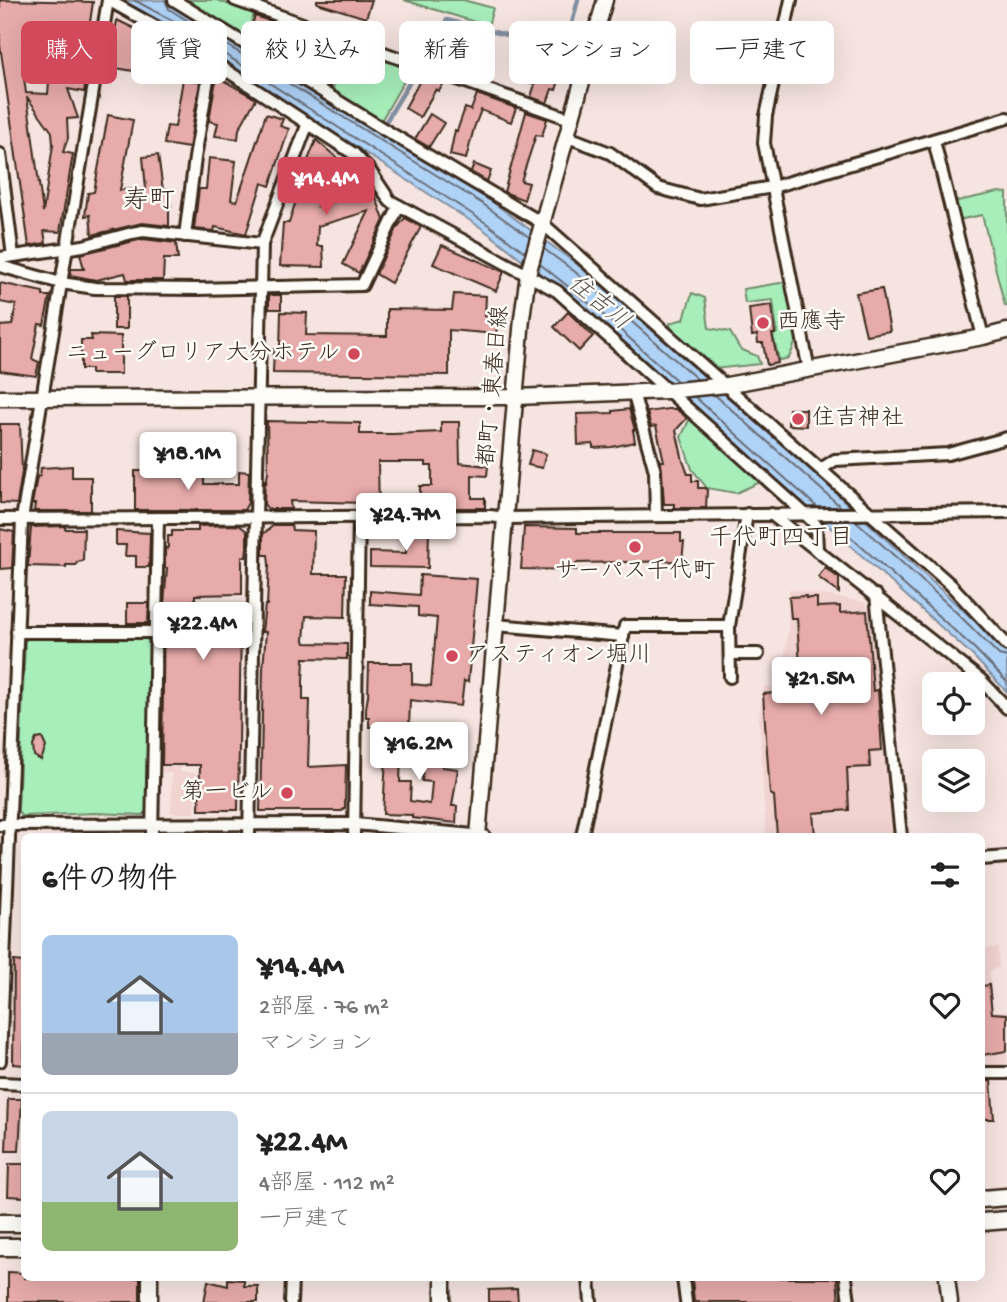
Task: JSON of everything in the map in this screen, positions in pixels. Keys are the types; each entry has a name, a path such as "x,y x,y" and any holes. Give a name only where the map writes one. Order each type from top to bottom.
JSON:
{"main road":[{"path":"985,1199 1007,1196"},
{"path":"985,1223 1007,1220"},
{"path":"0,1223 21,1223"},
{"path":"0,1247 21,1247"}],"street":[{"path":"0,1061 5,825 22,519 108,0 143,21"},
{"path":"174,0 542,223 821,469 866,513 951,585 1007,645"},
{"path":"235,0 573,120"},
{"path":"542,223 605,0"},
{"path":"791,0 766,116 764,143 809,370"},
{"path":"227,71 362,161 390,201 557,291 807,514 816,525 817,551"},
{"path":"185,236 207,84"},
{"path":"568,137 610,153 658,188 700,199 773,187 1007,118"},
{"path":"249,833 262,244 308,123"},
{"path":"934,141 983,337"},
{"path":"0,154 13,256"},
{"path":"0,265 61,283 95,288 362,285 399,206"},
{"name":"都町・東春日線","path":"480,833 522,318 528,274 542,223"},
{"path":"0,258 67,249 132,233 262,244"},
{"path":"0,398 516,397 669,391 724,385 809,370 1007,331"},
{"path":"633,392 655,471 656,516"},
{"path":"821,469 835,460 948,454 1007,438"},
{"path":"0,519 359,516 506,518 1007,512"},
{"path":"730,677 729,626 747,514"},
{"path":"771,514 981,680 1007,708"},
{"path":"354,833 359,516"},
{"path":"152,833 158,518"},
{"path":"876,595 901,833"},
{"path":"496,625 623,636"},
{"path":"583,833 625,626 729,626"},
{"path":"17,632 157,632"},
{"path":"730,654 758,654"},
{"path":"5,825 84,831 152,824 355,824 449,833"},
{"path":"985,859 1007,857"},
{"path":"985,1073 1007,1073"},
{"path":"0,1083 21,1084"},
{"path":"150,1281 150,1302"},
{"path":"291,1302 292,1281"},
{"path":"443,1281 443,1302"},
{"path":"589,1281 591,1302"},
{"path":"683,1281 686,1302"},
{"path":"846,1281 849,1302"},
{"path":"947,1281 950,1302"}],"shaded area":[{"path":"789,589 864,602 869,608 893,833 766,833 759,716 764,687 782,686"},
{"path":"162,767 180,767 180,772 195,773 195,813 171,813 172,773 163,773"},
{"path":"998,947 999,967 989,971 993,1011 1007,1012 1007,1066 985,1067 985,949"}],"green space":[{"path":"181,0 217,0 254,14 252,21 241,21 241,38 227,29 227,21 215,21"},
{"path":"404,0 463,0 493,8 489,21 472,21"},
{"path":"385,57 399,61 399,84 402,84 381,121 331,93 335,84 385,84"},
{"path":"999,192 1007,193 1007,306 982,215 958,220 953,202"},
{"path":"787,282 800,331 789,358 779,360 773,335 777,333 773,300 745,303 743,289"},
{"path":"692,293 705,298 709,328 730,332 740,349 757,356 760,364 714,369 671,332 670,323 684,319"},
{"path":"691,416 765,480 736,493 707,488 692,469 681,437"},
{"path":"30,637 146,639 151,642 147,811 143,815 95,813 21,816 18,811 25,641"}],"water":[{"name":"住吉川","path":"168,0 202,21 159,21 121,1"},
{"name":"住吉川","path":"227,37 241,45 241,73 227,64"},
{"name":"住吉川","path":"259,84 303,84 487,198 578,265 814,473 990,635 1007,653 1007,692 971,654 602,322 483,229"}],"building":[{"path":"0,0 93,2 90,21 21,21 21,84 25,84 26,93 48,94 49,84 85,84 84,92 68,89 78,118 67,119 68,138 63,152 73,154 60,232 44,231 46,243 29,246 0,45","holes":["27,97 52,132 53,145 43,212"]},
{"path":"317,0 372,0 366,18 317,3"},
{"path":"255,16 270,21 253,21"},
{"path":"117,21 131,27 131,71 117,68"},
{"path":"227,83 256,99 239,129 238,139 215,136 218,123 209,121 215,85"},
{"path":"182,84 200,84 189,148 164,144 167,126 175,127"},
{"path":"418,84 443,84 439,91 436,89 420,117 405,108"},
{"path":"535,84 558,84 556,90 552,89 547,103 531,97"},
{"path":"477,94 516,108 511,122 481,110 466,159 450,155 455,130 457,131 465,108 471,110"},
{"path":"526,112 547,119 542,136 536,135 521,181 529,183 524,200 504,192"},
{"path":"266,114 283,119 280,126 289,129 270,186 262,183 246,234 215,227 214,231 194,229 199,189 206,189 209,158 236,161 231,200 237,201"},
{"path":"430,114 444,123 429,147 415,139"},
{"path":"108,115 133,120 120,190 146,189 143,157 158,155 163,190 168,189 171,206 169,226 142,223 92,235 90,215 85,216 88,193 94,192"},
{"path":"316,140 336,157 318,206 373,189 384,220 359,273 343,264 369,211 318,226 317,246 323,246 324,267 280,266 283,223 289,223 301,178"},
{"path":"474,164 491,171 487,181 471,172"},
{"path":"405,218 421,227 391,283 376,274 397,228"},
{"path":"143,239 176,243 178,259 164,259 163,280 127,280 125,273 96,280 70,275 71,269 84,269 80,254"},
{"path":"442,245 504,272 496,291 433,264"},
{"path":"0,283 43,292 43,296 50,296 44,325 39,324 32,359 39,362 36,376 0,371 0,326 12,325 16,305 0,302"},
{"path":"882,289 890,331 866,335 856,293"},
{"path":"454,294 486,296 485,316 498,317 496,334 449,330 449,375 273,373 274,349 280,349 281,312 307,313 306,335 387,336 387,309 452,310"},
{"path":"269,295 281,295 281,309 269,309"},
{"path":"114,296 127,296 127,329 114,329"},
{"path":"772,305 775,334 772,334 778,363 767,365 763,343 758,343 757,335 752,336 749,308"},
{"path":"568,312 593,336 579,351 554,327"},
{"path":"91,335 121,336 121,374 91,374 91,369 81,369 81,340 92,340"},
{"path":"629,409 635,430 635,442 593,448 593,444 578,445 577,414 613,413"},
{"path":"676,409 687,418 676,430 688,474 692,474 692,481 698,481 698,488 707,490 706,508 674,508 674,504 664,504 661,461 664,461 656,426 651,427 647,412"},
{"path":"789,409 806,409 806,426 788,425"},
{"path":"267,421 360,423 360,434 441,432 441,422 459,422 460,463 488,466 487,476 472,475 472,498 485,498 485,508 452,508 452,499 430,499 430,508 420,509 420,486 432,486 432,466 426,466 426,462 378,462 379,509 366,509 366,503 290,501 291,509 268,509 264,504 265,479 266,484 268,472"},
{"path":"0,424 20,424 22,472 17,504 0,503"},
{"path":"532,450 546,454 542,468 528,465"},
{"path":"72,466 72,477 91,477 91,511 34,511 35,504 32,504 41,468"},
{"path":"135,471 204,471 204,484 239,484 239,471 249,472 248,503 244,510 135,510"},
{"path":"239,525 247,531 246,557 242,557 242,594 195,595 195,620 241,620 238,810 199,810 200,765 162,765 167,568 165,547 168,549 168,536 172,536 172,531 198,531 198,526"},
{"path":"274,525 291,525 292,530 314,531 313,574 346,574 345,617 306,616 304,640 305,643 347,644 347,659 304,658 303,681 303,700 310,700 308,767 346,765 345,808 342,811 260,811 266,632 262,632 267,605 269,565 268,555 263,555 263,534"},
{"path":"65,526 65,529 84,529 83,561 66,567 28,566 31,527"},
{"path":"524,527 577,528 577,533 681,533 681,542 684,542 682,561 576,563 576,570 521,569"},
{"path":"0,529 14,532 12,568 0,569"},
{"path":"407,530 429,530 428,568 370,567 370,552 406,553"},
{"path":"116,531 150,533 149,567 136,567 136,556 125,556 126,545 116,545"},
{"path":"825,568 839,578 839,593 818,577"},
{"path":"420,575 477,579 468,682 464,681 461,706 410,700 409,728 369,727 366,708 369,663 412,663 412,684 431,686 437,618 418,616 418,607 370,604 370,591 419,595"},
{"path":"789,597 817,598 817,607 840,606 840,613 867,611 873,691 878,690 882,750 869,751 870,767 847,768 849,810 813,813 815,833 777,833 774,796 770,794 763,694 786,692 785,685 794,684 794,668 800,667 797,618 791,618"},
{"path":"127,603 149,603 148,623 127,623"},
{"path":"42,738 46,747 41,760 34,756 33,746 36,739"},
{"path":"442,740 441,743 445,744 442,767 458,769 452,806 457,806 456,823 412,818 412,815 383,814 386,756 378,751 378,747","holes":["401,754 424,757 422,781 432,782 430,804 410,801 411,782 400,782"]},
{"path":"14,961 21,962 21,1065 13,1064"},
{"path":"989,985 992,1013 1007,1014 1007,1051 985,1055 985,986"},
{"path":"985,1081 991,1081 994,1119 985,1119"},
{"path":"8,1099 21,1099 19,1151 6,1151"},
{"path":"9,1164 21,1164 21,1197 8,1196"},
{"path":"8,1272 21,1273 21,1281 140,1281 140,1302 8,1302"},
{"path":"208,1281 228,1286 228,1281 244,1281 244,1286 258,1286 258,1302 204,1302"},
{"path":"692,1281 837,1281 839,1302 694,1302"},
{"path":"517,1289 518,1302 489,1302 489,1290"}],"waterway":[{"path":"382,128 447,20 565,50 578,0"}],"place":[{"name":"西應寺","path":"763,323"},
{"name":"ニューグロリア大分ホテル","path":"354,354"},
{"name":"住吉神社","path":"798,419"},
{"name":"サーパス千代町","path":"635,547"},
{"name":"アスティオン堀川","path":"452,656"},
{"name":"第一ビル","path":"287,793"}],"district":[{"name":"寿町","path":"149,202"},
{"name":"千代町四丁目","path":"781,539"}]}
